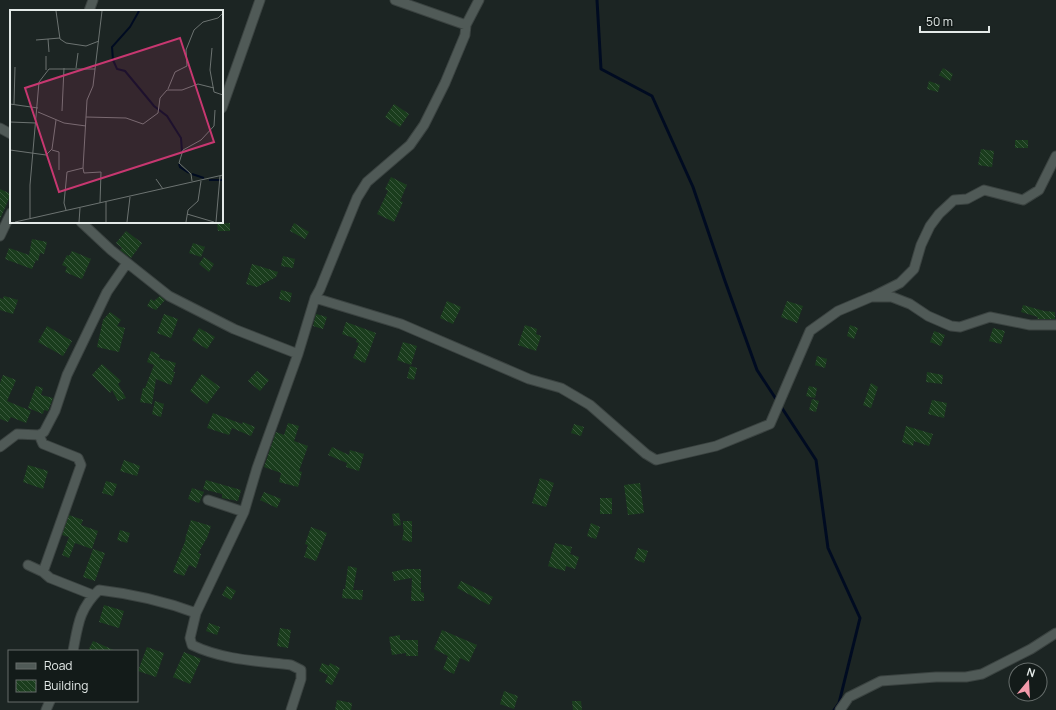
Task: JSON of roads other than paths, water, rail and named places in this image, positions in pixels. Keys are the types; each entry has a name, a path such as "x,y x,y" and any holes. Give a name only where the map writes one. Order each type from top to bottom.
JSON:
{"street":[{"path":"89,10 93,0"},
{"path":"223,105 260,0"},
{"path":"395,0 466,25"},
{"path":"291,710 301,679 301,670 291,665 237,659 218,655 192,645 190,638 196,613 244,512 257,468 298,354 315,298 357,198 367,182 410,145 424,125 445,83 465,35 466,25 479,0"},
{"path":"0,128 10,133"},
{"path":"315,298 401,324 529,379 561,388 590,405 646,454 656,460 716,446 770,424 810,331 838,311 900,284 914,269 921,245 930,226 939,214 954,200 967,199 984,190 1023,200 1039,190 1056,156"},
{"path":"0,236 10,215"},
{"path":"82,223 111,250 168,296 234,329 298,354"},
{"path":"0,447 17,434 39,435 44,432 55,412 67,375 107,292 127,263"},
{"path":"871,297 892,297 910,304 928,316 960,327 990,317 1030,325 1056,325"},
{"path":"39,435 43,444 78,458 81,465 43,572"},
{"path":"208,500 244,512"},
{"path":"28,565 43,572 50,578 94,595"},
{"path":"73,650 79,618 88,600 99,590 129,593 196,613"},
{"path":"840,710 849,697 881,681 936,677 966,677 982,674 1031,649 1056,633"}],"waterway":[{"path":"597,0 601,69 652,96 693,187 757,370 816,460 828,548 860,618 839,703 834,710"}]}
